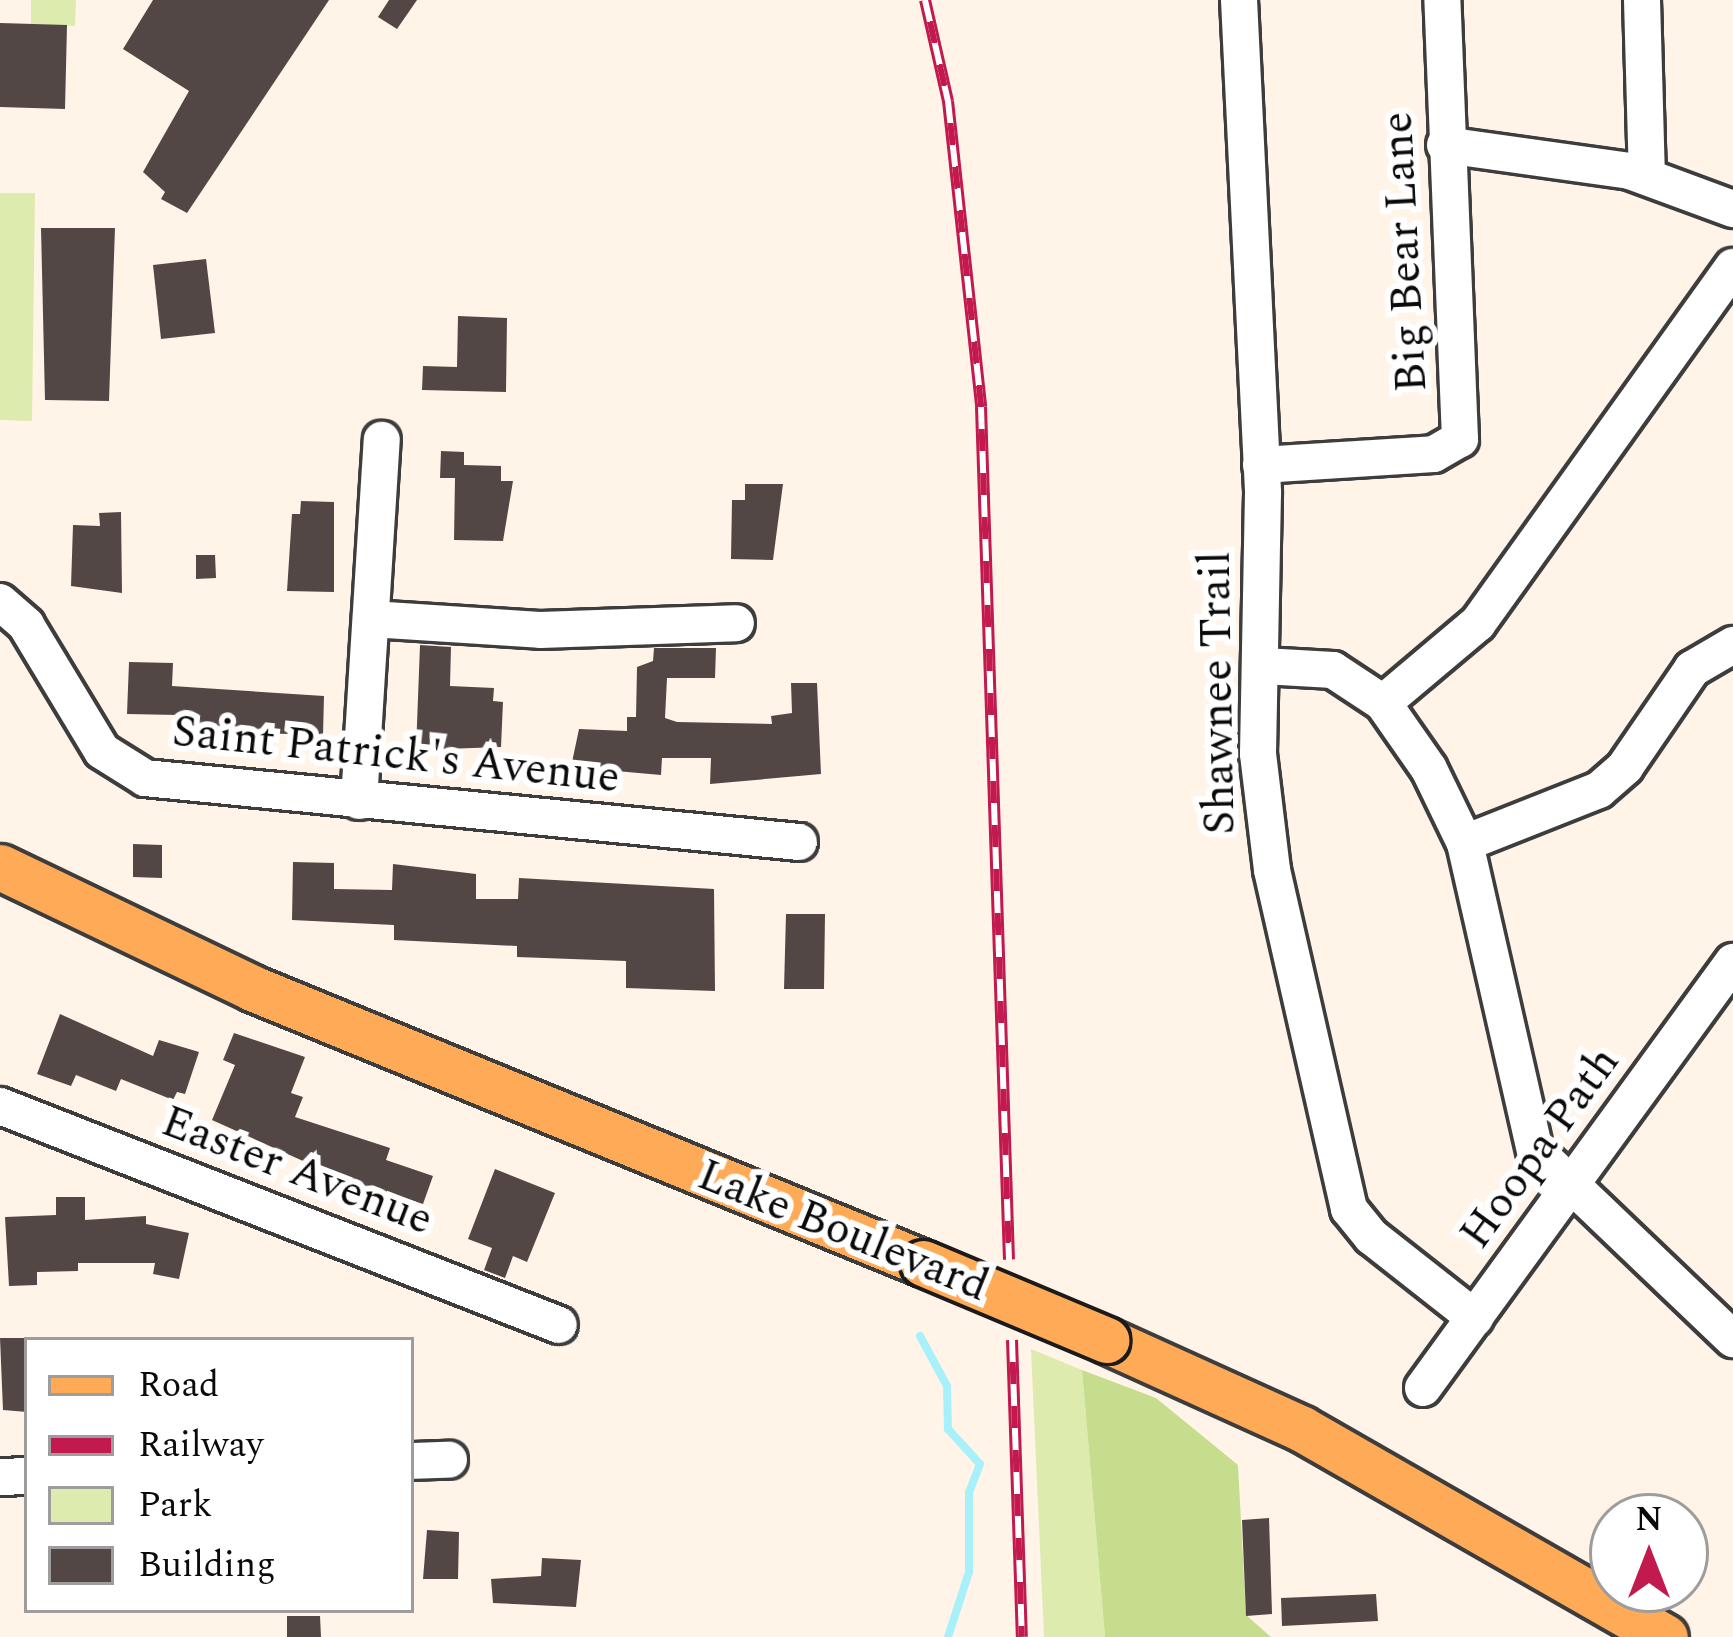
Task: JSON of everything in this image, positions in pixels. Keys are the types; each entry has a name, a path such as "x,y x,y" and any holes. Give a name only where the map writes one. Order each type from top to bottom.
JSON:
{"main road":[{"name":"Lake Boulevard","path":"0,867 252,988 923,1263 1302,1429 1665,1637"}],"street":[{"name":"Shawnee Trail","path":"1239,0 1261,465 1263,666 1258,754 1266,835 1349,1209 1372,1237 1475,1318"},
{"name":"Big Bear Lane","path":"1261,465 1434,454 1460,439 1442,0"},
{"path":"1642,0 1648,176"},
{"path":"1445,145 1648,176 1733,209"},
{"path":"1383,703 1478,623 1733,267"},
{"path":"359,801 382,440"},
{"name":"Saint Patrick's Avenue","path":"0,602 26,625 102,751 145,778 799,842"},
{"path":"371,620 540,630 736,623"},
{"path":"1465,843 1599,790 1625,766 1692,669 1733,645"},
{"path":"1263,666 1334,670 1383,703 1429,769 1465,843 1539,1156 1572,1193 1727,1321"},
{"name":"Hoopa Path","path":"1423,1388 1572,1193 1588,1158 1733,962"},
{"name":"Easter Avenue","path":"0,1106 559,1325"},
{"path":"414,1461 448,1460"}],"green space":[{"path":"31,0 76,0 75,26 31,24"},
{"path":"0,193 35,193 32,421 0,420"},
{"path":"1031,1349 1082,1370 1105,1637 1044,1637"},
{"path":"1082,1370 1156,1398 1238,1465 1246,1615 1271,1637 1105,1637"}],"building":[{"path":"153,0 329,0 187,213 161,199 165,192 143,172 189,91 123,49"},
{"path":"389,0 417,0 397,29 378,17"},
{"path":"0,23 67,25 65,109 0,107"},
{"path":"41,228 115,228 109,401 45,400"},
{"path":"206,259 215,333 161,339 153,265"},
{"path":"458,316 507,318 506,392 422,390 423,366 457,367"},
{"path":"441,451 464,452 464,465 501,466 501,481 513,481 503,541 454,540 455,478 440,478"},
{"path":"745,484 783,484 773,560 731,559 732,500 745,500"},
{"path":"301,501 334,502 334,592 287,591 292,514 300,514"},
{"path":"121,512 122,593 71,586 73,525 100,526 99,513"},
{"path":"196,555 215,555 216,578 196,579"},
{"path":"420,645 451,647 450,686 494,688 493,701 503,702 501,747 416,750"},
{"path":"654,648 716,648 715,678 667,678 665,718 677,722 772,724 771,716 792,713 791,683 817,683 821,774 710,784 711,758 662,758 661,775 571,767 579,729 627,731 627,717 636,717 637,667 653,661"},
{"path":"129,662 173,663 172,686 324,696 323,735 177,731 177,715 127,714"},
{"path":"133,844 162,845 162,878 133,877"},
{"path":"293,862 334,863 334,889 392,890 393,864 476,874 476,899 518,899 519,878 714,889 715,991 626,988 626,961 517,957 517,946 394,940 394,925 292,920"},
{"path":"786,914 825,914 824,989 784,989"},
{"path":"60,1014 153,1056 159,1040 199,1052 185,1094 177,1092 173,1100 121,1079 116,1091 76,1075 71,1086 37,1074"},
{"path":"234,1033 305,1057 291,1093 303,1097 295,1117 390,1148 386,1160 433,1176 423,1204 378,1189 372,1205 340,1195 342,1188 320,1181 312,1165 212,1120 235,1065 223,1060"},
{"path":"495,1169 555,1193 527,1262 513,1256 505,1278 484,1270 492,1248 468,1239"},
{"path":"56,1197 85,1197 85,1220 146,1216 146,1224 189,1233 179,1279 153,1274 155,1263 78,1263 78,1271 37,1272 37,1285 9,1286 5,1217 56,1215"},
{"path":"0,1338 24,1338 24,1412 3,1410"},
{"path":"1269,1518 1272,1614 1246,1616 1242,1520"},
{"path":"427,1530 459,1532 458,1579 423,1579"},
{"path":"542,1558 581,1560 576,1607 493,1603 491,1579 541,1576"},
{"path":"1376,1594 1378,1621 1282,1626 1281,1598"},
{"path":"287,1616 320,1616 321,1637 287,1637"}],"waterway":[{"path":"920,1336 947,1386 948,1429 980,1464 969,1492 969,1572 948,1637"}],"railway":[{"path":"925,0 948,101 981,407 1009,1260"},
{"path":"1012,1340 1022,1637"}]}
